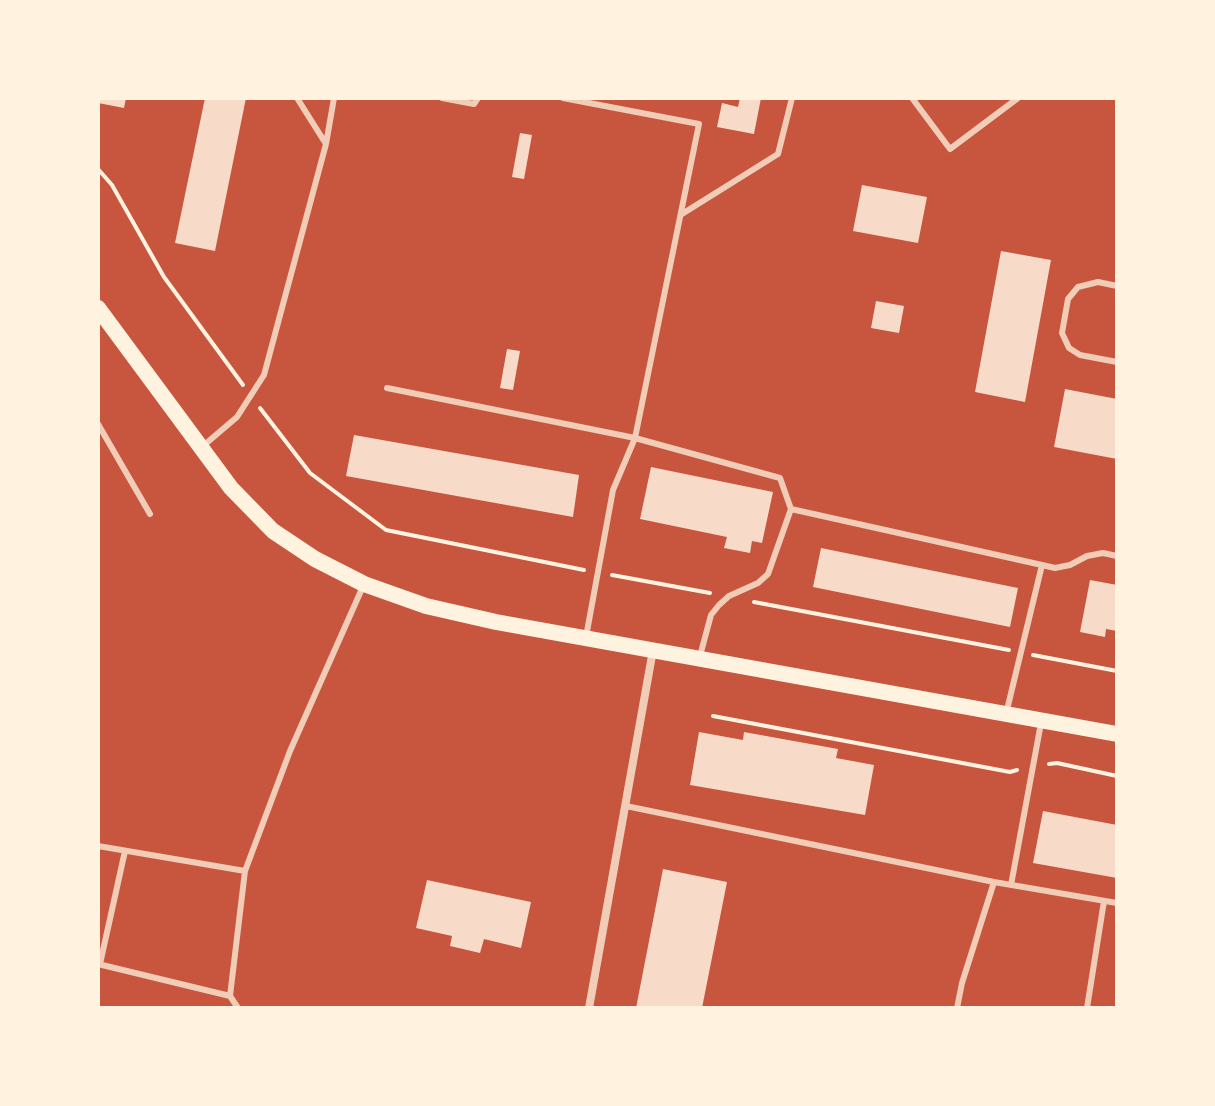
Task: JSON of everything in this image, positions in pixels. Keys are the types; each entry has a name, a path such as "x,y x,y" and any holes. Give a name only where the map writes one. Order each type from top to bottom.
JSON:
{"main road":[{"path":"101,317 231,488 273,531 315,559 364,584 426,606 496,622 1117,734"}],"street":[{"path":"589,1008 653,650"}],"lane":[{"path":"297,98 326,144"},
{"path":"200,448 237,417 264,375 326,144 334,98"},
{"path":"442,98 474,104 478,98"},
{"path":"563,98 699,124 635,438 613,490 586,637"},
{"path":"682,214 778,154 792,98"},
{"path":"912,98 950,149 1018,98"},
{"path":"1117,286 1098,282 1078,287 1068,299 1062,333 1069,348 1080,355 1117,362"},
{"path":"387,388 635,438 780,478 791,509 768,574 758,583 729,596 711,615 699,659"},
{"path":"98,424 150,514"},
{"path":"791,509 1055,568 1070,565 1087,556 1103,553 1117,556"},
{"path":"1006,714 1042,565"},
{"path":"238,1008 230,996 245,871 290,751 364,584"},
{"path":"1011,885 1041,721"},
{"path":"626,806 994,882 1117,903"},
{"path":"98,846 245,871"},
{"path":"125,851 99,964 230,996"},
{"path":"957,1008 994,882"},
{"path":"1087,1008 1104,901"}],"path":[{"path":"98,169 112,185 164,277 310,473 386,530 1117,671"},
{"path":"713,716 1010,772 1057,763 1117,776"}],"building":[{"path":"98,98 126,98 124,108 98,103"},
{"path":"205,98 246,98 215,251 175,243"},
{"path":"740,98 761,98 754,134 717,127 722,103 738,107"},
{"path":"520,133 532,135 524,179 512,177"},
{"path":"862,185 927,197 918,243 853,231"},
{"path":"1001,251 1051,260 1025,402 975,392"},
{"path":"876,301 904,306 899,333 871,328"},
{"path":"507,349 520,351 513,390 500,388"},
{"path":"1065,389 1117,399 1117,459 1054,447"},
{"path":"354,435 579,475 573,517 346,476"},
{"path":"651,467 773,492 762,543 752,541 750,553 724,548 727,537 640,519"},
{"path":"821,548 1018,588 1010,627 813,587"},
{"path":"1090,580 1117,585 1117,631 1106,629 1105,637 1080,632"},
{"path":"699,732 743,740 744,732 838,749 836,758 874,765 865,815 690,785"},
{"path":"1043,811 1117,825 1117,878 1033,863"},
{"path":"663,869 727,882 702,1008 636,1008"},
{"path":"427,880 531,902 521,948 484,939 480,953 450,946 452,936 416,928"}]}
